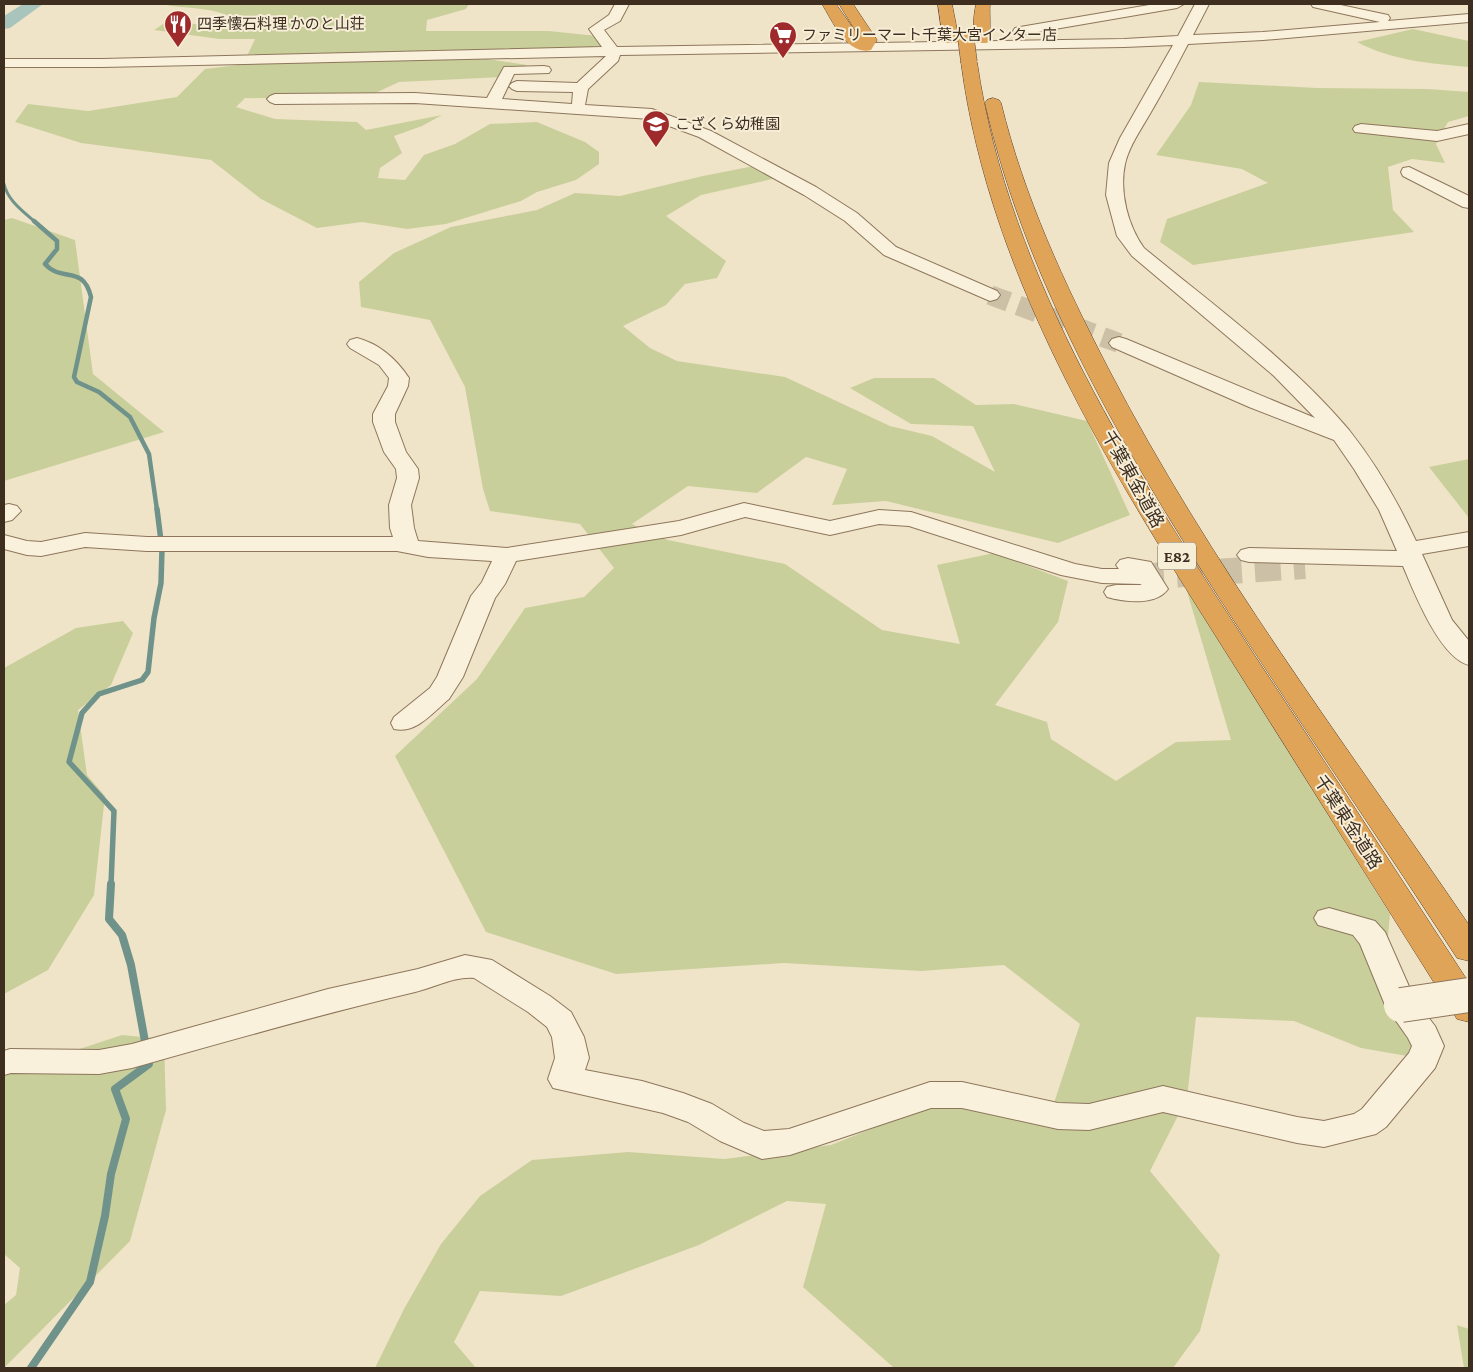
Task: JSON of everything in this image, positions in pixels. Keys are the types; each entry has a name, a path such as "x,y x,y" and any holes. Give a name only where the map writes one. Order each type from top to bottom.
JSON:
{"highway":[{"path":"829,4 853,40 866,47 869,40 846,4"},
{"path":"945,4 981,50"},
{"name":"千葉東金道路","path":"983,4 976,107 993,175 1020,251 1072,368 1129,474 1205,600 1469,1010"},
{"name":"千葉東金道路","path":"964,21 981,50 996,115 1027,218 1052,276 1121,416 1191,534 1232,598 1469,950"}],"street":[{"path":"578,109 581,88 613,58 613,51 596,29 615,18 622,4"},
{"path":"981,50 1015,32 1177,4"},
{"path":"1202,4 1184,40 1128,138 1117,163 1116,196 1126,236 1138,252 1281,372 1316,406 1342,436 1365,468 1390,510 1440,622 1469,658"},
{"path":"1318,4 1450,32"},
{"path":"803,62 981,50 1263,36 1469,18"},
{"path":"4,69 613,51 866,47 1175,54"},
{"path":"4,63 91,67"},
{"path":"575,70 623,68"},
{"path":"492,103 503,86 509,70 556,70"},
{"path":"415,98 423,84 433,84"},
{"path":"483,85 581,88"},
{"path":"275,99 415,98 652,114 705,134 810,191 852,217 890,251 990,295"},
{"path":"1361,129 1438,136 1469,128"},
{"path":"1409,172 1469,203"},
{"path":"1119,343 1291,418 1342,436"},
{"path":"357,344 386,361 399,378 398,386 384,414 384,422 395,452 407,469 408,478 400,505 402,528 408,546"},
{"path":"864,520 878,510 904,509 922,511 1067,557 1104,565 1137,565 1142,567 1156,589 1150,592 1116,592"},
{"path":"4,542 27,548 41,549 85,540 147,544 397,544 428,550 506,555 681,528 744,510 830,528 864,520 894,516 911,519 1070,570 1102,576 1138,577"},
{"path":"1305,566 1412,559 1469,539"},
{"path":"404,723 440,693 450,677 483,596 493,584 506,555"},
{"path":"1249,555 1412,559"},
{"path":"4,1063 10,1061 99,1062 132,1056 328,1000 419,980 465,966 481,968 539,1004 560,1020 568,1037 572,1058 565,1079 642,1094 671,1102 700,1113 732,1132 762,1145 790,1142 930,1094 962,1095 1058,1116 1074,1117 1090,1117 1163,1099 1297,1130 1324,1134 1364,1125 1374,1118 1423,1059 1428,1046 1423,1034 1401,1005 1374,940 1364,928 1329,918"},
{"path":"1401,1005 1469,995"}],"green space":[{"path":"160,4 469,4 466,9 427,20 426,31 549,31 597,36 602,47 247,56 255,39 219,39 154,30 166,22 225,26 238,22 221,13"},
{"path":"1413,29 1469,41 1469,67 1426,63 1397,57 1357,42"},
{"path":"481,58 527,65 503,77 399,82 371,95 325,99 245,98 236,107 275,119 357,122 366,130 442,115 422,126 394,136 402,153 380,168 378,178 405,180 424,155 455,144 490,124 537,122 585,142 599,152 599,164 576,180 537,192 521,201 446,224 407,229 362,222 317,228 261,199 211,160 81,143 15,122 28,104 88,111 177,97 205,69 247,64"},
{"path":"1199,82 1317,88 1428,89 1469,92 1469,116 1448,122 1436,144 1445,163 1412,159 1388,167 1393,210 1414,232 1193,265 1160,242 1167,219 1268,183 1242,169 1156,155 1191,105"},
{"path":"754,166 777,178 701,195 666,216 726,261 717,278 685,284 666,305 623,326 650,348 677,361 785,377 890,426 932,436 995,472 973,426 911,424 850,388 874,378 934,378 976,405 1014,404 1087,421 1130,515 1058,543 886,501 832,505 847,469 806,457 757,493 688,486 632,524 668,540 785,564 882,630 960,644 937,565 994,553 1068,581 1058,622 995,705 1047,722 1051,739 1116,781 1176,742 1231,740 1186,588 1390,914 1387,948 1418,1027 1407,1056 1361,1048 1294,1021 1196,1017 1187,1098 1150,1171 1220,1255 1200,1331 1173,1368 894,1368 803,1287 826,1204 787,1201 699,1245 561,1296 480,1291 454,1342 476,1368 375,1368 404,1309 441,1244 480,1196 532,1160 628,1152 725,1159 831,1145 931,1105 1052,1109 1080,1024 1004,965 921,971 784,963 616,974 486,932 395,756 477,679 525,608 584,597 614,568 580,524 490,511 483,489 465,387 430,320 361,307 359,282 394,253 451,227 537,210 575,193 620,196"},
{"path":"12,218 75,240 93,374 164,432 4,481 4,220"},
{"path":"1469,459 1469,518 1429,467"},
{"path":"123,621 133,633 111,685 78,710 87,775 105,796 94,895 48,970 4,994 4,668 76,628"},
{"path":"122,1035 164,1039 166,1110 130,1241 4,1368 4,1305 16,1295 20,1268 4,1254 4,1074"},
{"path":"1457,1325 1469,1329 1469,1368 1464,1368"}],"waterway":[{"path":"4,24 34,4"},
{"path":"4,184 12,201 35,222"},
{"path":"34,221 57,241 57,249 45,264 58,273 71,275 83,281 91,297 74,377 77,382 99,392 130,417 149,454 157,510"},
{"path":"111,885 114,811 69,762 82,713 99,694 142,680 148,672 154,618 161,583 162,549 157,509"},
{"path":"111,884 109,919 122,935 131,965 146,1047"},
{"path":"31,1368 90,1282 105,1216 111,1174 126,1119 115,1089 149,1064 148,1056"}],"tunnel":[{"path":"990,295 1119,343"},
{"path":"1138,577 1305,566"}],"place":[{"name":"四季懐石料理 かのと山荘","path":"178,48"},
{"name":"ファミリーマート千葉大宮インター店","path":"783,59"},
{"name":"こざくら幼稚園","path":"656,148"}]}
